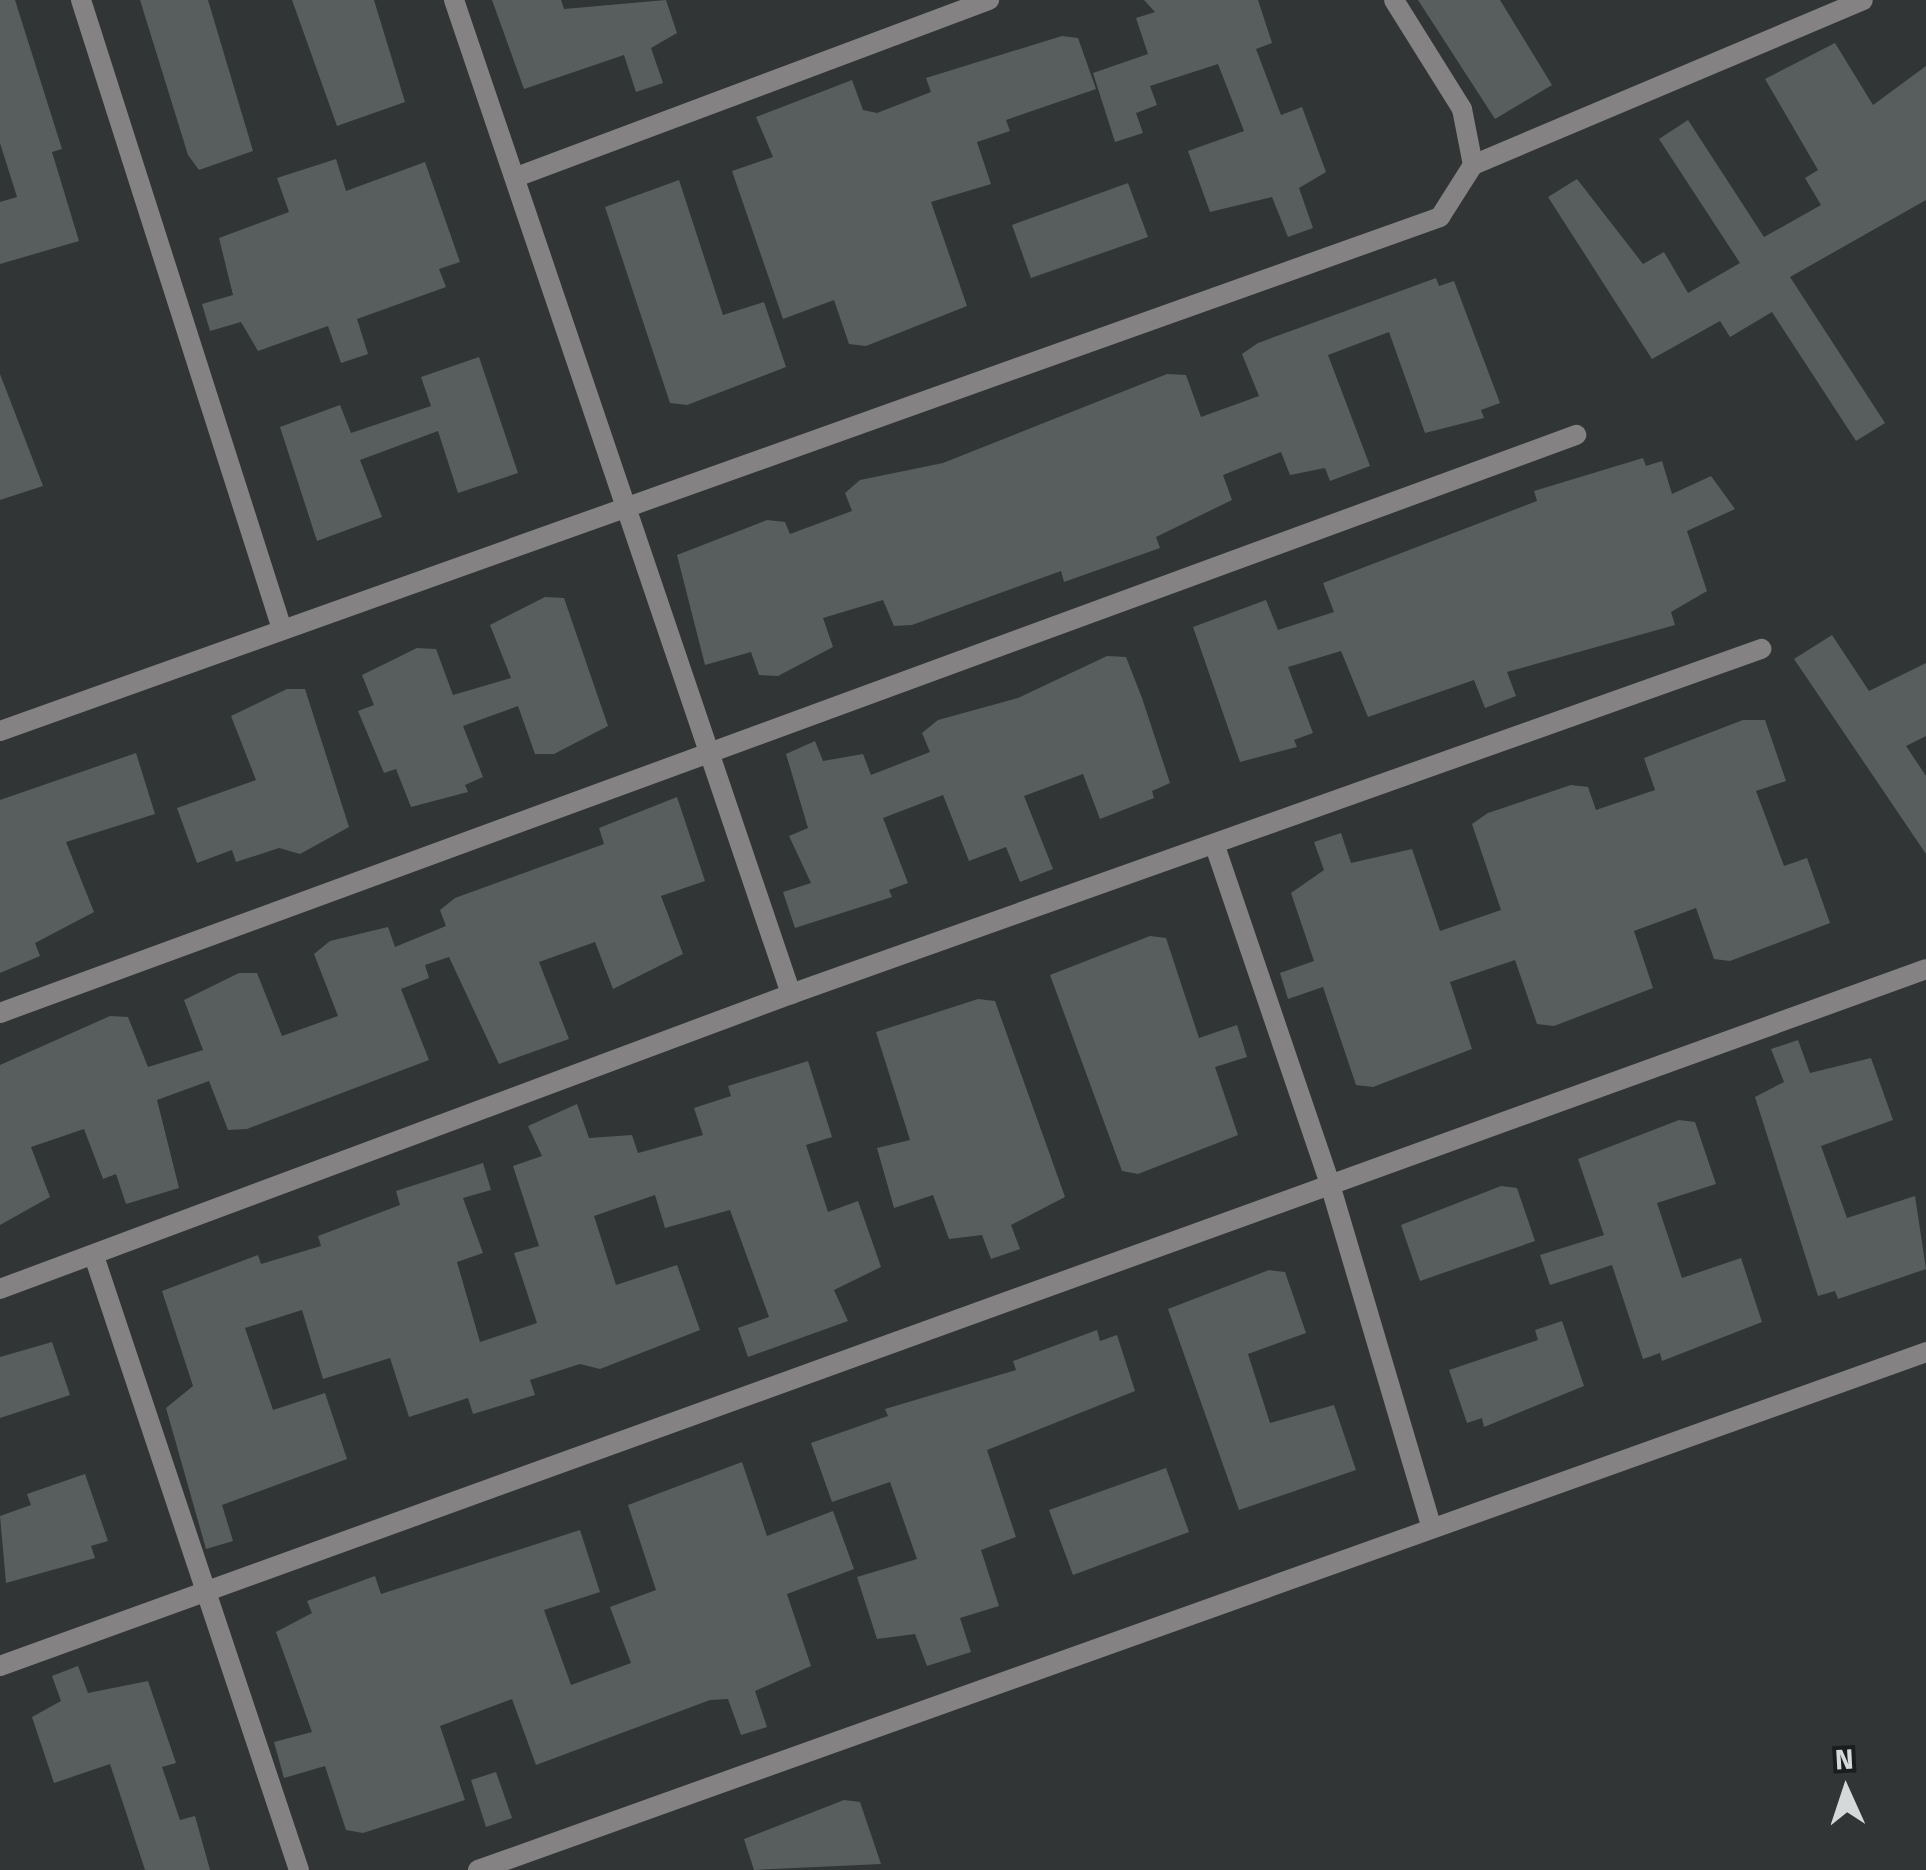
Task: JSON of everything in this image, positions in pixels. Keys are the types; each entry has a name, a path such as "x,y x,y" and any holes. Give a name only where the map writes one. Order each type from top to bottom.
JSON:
{"street":[{"path":"81,0 282,629"},
{"path":"454,0 519,176 791,994"},
{"path":"519,176 990,0"},
{"path":"1394,0 1462,109 1472,165"},
{"path":"0,731 1440,217 1472,165 1863,0"},
{"path":"0,1013 707,749 1576,434"},
{"path":"0,1289 791,994 1216,849 1761,649"},
{"path":"1216,849 1329,1181 1431,1525"},
{"path":"0,1666 1329,1181 1926,969"},
{"path":"94,1256 300,1870"},
{"path":"478,1870 1431,1525 1926,1352"}],"building":[{"path":"0,0 15,0 62,149 52,152 79,241 0,264 0,202 17,197 0,143"},
{"path":"140,0 208,0 253,151 199,170 188,155"},
{"path":"292,0 374,0 405,102 337,126"},
{"path":"492,0 561,0 564,9 666,0 677,33 651,48 663,83 636,92 624,55 524,89"},
{"path":"1144,0 1258,0 1272,43 1256,49 1281,115 1302,107 1326,172 1299,188 1313,228 1288,237 1272,197 1210,212 1188,151 1244,131 1218,64 1150,86 1157,105 1136,113 1143,133 1115,142 1093,73 1148,54 1136,18 1155,12"},
{"path":"1418,0 1500,0 1552,85 1495,119"},
{"path":"1062,36 1078,38 1096,89 1006,120 1010,131 977,142 991,184 931,202 967,306 866,346 849,344 834,300 783,319 732,171 773,157 756,117 852,80 863,110 877,113 931,92 926,78"},
{"path":"1835,43 1873,105 1926,66 1926,200 1790,277 1885,423 1856,441 1772,312 1730,337 1720,321 1652,359 1548,197 1577,179 1643,264 1664,252 1688,293 1740,263 1659,139 1688,120 1764,237 1821,205 1805,178 1818,170 1765,79"},
{"path":"336,159 346,191 425,162 460,262 439,269 446,287 357,319 368,354 341,363 328,326 258,351 241,322 210,331 202,304 233,295 219,238 289,212 277,178"},
{"path":"679,180 723,315 764,302 786,367 687,405 670,403 605,207"},
{"path":"1128,183 1148,237 1031,278 1012,225"},
{"path":"1436,278 1439,286 1454,281 1500,403 1481,410 1484,418 1425,433 1389,332 1328,355 1370,466 1330,481 1325,468 1290,475 1281,452 1223,475 1232,500 1156,537 1160,548 1064,582 1061,571 912,625 894,626 883,600 823,618 833,647 778,676 759,675 751,652 705,665 677,555 767,520 785,522 790,534 852,511 845,493 860,480 943,463 1167,374 1186,375 1201,417 1259,396 1242,354 1258,343"},
{"path":"479,357 518,473 458,493 438,431 360,460 382,517 317,541 280,427 340,405 351,433 431,406 421,377"},
{"path":"0,374 43,486 0,500"},
{"path":"1643,458 1646,466 1662,461 1672,494 1711,476 1735,509 1687,531 1707,591 1671,612 1675,625 1507,672 1516,696 1485,708 1474,680 1368,717 1341,651 1288,667 1313,733 1294,740 1297,747 1240,762 1193,627 1266,600 1278,630 1334,612 1323,583 1537,501 1534,491"},
{"path":"545,597 564,598 608,726 554,754 535,754 518,706 463,726 483,777 465,785 468,792 411,807 396,769 384,773 358,711 374,705 362,675 417,648 436,649 453,695 511,678 490,625"},
{"path":"1832,635 1869,691 1926,663 1926,736 1906,746 1926,776 1926,854 1794,659"},
{"path":"1107,656 1126,657 1142,698 1170,783 1152,791 1154,798 1100,819 1083,774 1024,796 1053,869 1020,882 1006,847 969,861 943,795 883,818 908,883 889,890 892,897 795,928 783,892 811,883 789,836 808,828 786,754 815,741 823,761 863,754 871,775 930,752 922,733 938,720 1018,698"},
{"path":"287,689 305,689 349,827 300,854 279,848 236,862 232,850 197,863 177,808 256,780 231,716"},
{"path":"1743,720 1765,720 1786,781 1756,791 1784,866 1807,858 1830,923 1730,961 1714,959 1696,908 1634,931 1653,988 1554,1026 1537,1024 1515,960 1450,982 1472,1049 1373,1087 1356,1085 1323,987 1288,999 1280,973 1314,961 1291,893 1324,870 1314,842 1341,833 1351,863 1412,849 1440,931 1501,910 1472,824 1488,813 1571,785 1588,787 1596,810 1655,790 1644,758"},
{"path":"136,753 155,814 66,842 94,912 35,943 40,956 0,973 0,800"},
{"path":"677,797 705,881 661,896 683,954 613,989 595,942 539,962 569,1039 499,1064 449,957 425,965 429,978 401,989 429,1060 247,1129 228,1130 209,1081 157,1100 179,1188 126,1204 116,1174 103,1179 84,1129 31,1147 50,1197 0,1225 0,1065 110,1016 128,1017 148,1067 203,1050 184,1000 239,973 257,973 282,1036 338,1016 314,954 330,941 388,927 395,947 446,926 440,910 455,898 604,844 599,828"},
{"path":"1150,936 1166,938 1199,1038 1237,1025 1247,1057 1215,1067 1238,1135 1138,1174 1122,1171 1050,975"},
{"path":"978,999 995,1001 1065,1197 1011,1225 1020,1249 991,1259 982,1235 949,1239 933,1195 894,1208 877,1148 910,1140 876,1032"},
{"path":"1798,1040 1810,1073 1871,1058 1893,1120 1821,1146 1847,1218 1915,1196 1926,1269 1838,1299 1835,1291 1818,1296 1755,1097 1784,1082 1771,1049"},
{"path":"808,1061 832,1137 806,1145 828,1212 858,1201 881,1267 834,1290 848,1321 748,1357 738,1328 769,1317 730,1210 665,1228 655,1195 594,1216 616,1285 677,1265 700,1330 600,1369 580,1364 530,1380 535,1395 473,1414 468,1398 409,1417 390,1358 323,1379 302,1310 245,1328 273,1410 325,1393 347,1459 222,1505 233,1541 206,1549 166,1408 193,1386 162,1291 258,1255 261,1264 321,1246 318,1236 400,1205 396,1191 483,1163 491,1190 463,1198 483,1253 457,1262 480,1342 537,1323 514,1253 539,1246 513,1166 542,1156 528,1126 577,1104 589,1138 632,1135 638,1153 703,1135 694,1108 731,1096 728,1086"},
{"path":"1679,1120 1695,1122 1716,1184 1657,1203 1682,1278 1741,1258 1762,1322 1662,1361 1660,1353 1643,1359 1612,1265 1550,1285 1540,1255 1604,1235 1578,1159"},
{"path":"1501,1186 1517,1188 1535,1241 1420,1281 1401,1225"},
{"path":"1269,1270 1285,1272 1306,1333 1248,1354 1270,1423 1334,1405 1356,1470 1239,1510 1168,1309"},
{"path":"1562,1321 1584,1386 1484,1427 1482,1418 1467,1423 1449,1370 1538,1340 1535,1330"},
{"path":"1097,1330 1100,1341 1117,1335 1135,1391 987,1450 1016,1537 981,1550 999,1606 960,1618 971,1652 927,1666 915,1634 877,1639 857,1577 917,1559 890,1482 832,1502 811,1443 888,1416 885,1409 1016,1370 1013,1361"},
{"path":"52,1342 70,1395 0,1418 0,1357"},
{"path":"742,1462 767,1536 833,1511 854,1569 787,1594 811,1666 755,1691 767,1727 741,1735 728,1699 710,1700 536,1765 512,1699 440,1726 465,1800 363,1833 346,1830 325,1766 284,1778 274,1742 312,1732 276,1632 312,1613 307,1601 375,1576 381,1594 580,1530 600,1592 544,1610 571,1685 631,1663 610,1607 656,1590 628,1505"},
{"path":"1166,1468 1189,1532 1073,1575 1049,1510"},
{"path":"85,1474 108,1541 91,1546 95,1558 6,1583 0,1516 31,1505 27,1494"},
{"path":"78,1666 88,1693 148,1681 176,1763 162,1767 180,1820 195,1816 210,1870 145,1870 110,1764 54,1783 32,1717 61,1701 52,1676"},
{"path":"496,1772 512,1818 486,1827 471,1780"},
{"path":"844,1800 860,1802 881,1864 754,1870 744,1839"}]}
